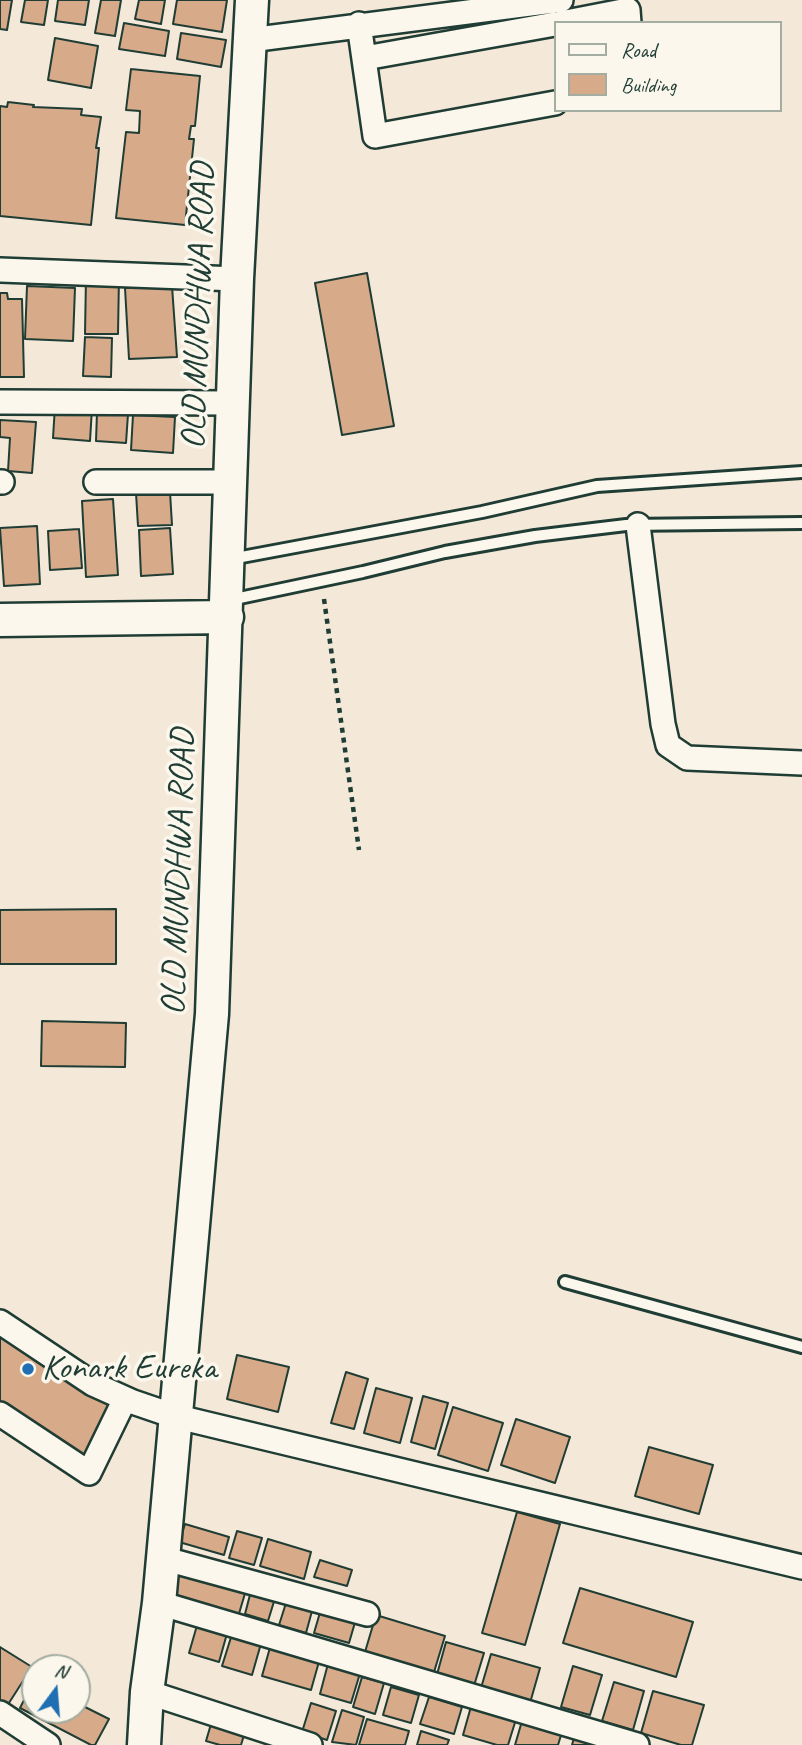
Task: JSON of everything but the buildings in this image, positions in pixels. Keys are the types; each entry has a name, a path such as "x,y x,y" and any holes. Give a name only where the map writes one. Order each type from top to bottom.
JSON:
{"street":[{"name":"OLD MUNDHWA ROAD","path":"144,1745 212,1014 237,279 253,0"},
{"path":"250,40 561,0"},
{"path":"571,21 628,10 629,21"},
{"path":"359,24 375,136 554,103"},
{"path":"365,58 554,24"},
{"path":"0,270 237,279"},
{"path":"0,402 233,402"},
{"path":"96,482 231,482"},
{"path":"638,525 663,724 668,745 687,758 802,763"},
{"path":"0,620 227,609"},
{"path":"0,1322 93,1384 125,1399 174,1416 802,1567"},
{"path":"0,1414 89,1473 125,1399"},
{"path":"162,1558 367,1614"},
{"path":"159,1603 637,1745"},
{"path":"147,1692 310,1745"},
{"path":"0,1713 48,1745"}],"lane":[{"path":"229,559 482,512 597,486 802,472"},
{"path":"227,609 321,581 445,552 535,536 638,525 802,523"},
{"path":"565,1282 802,1348"}],"path":[{"path":"321,581 359,850"}],"place":[{"name":"Konark Eureka","path":"28,1369"}]}
